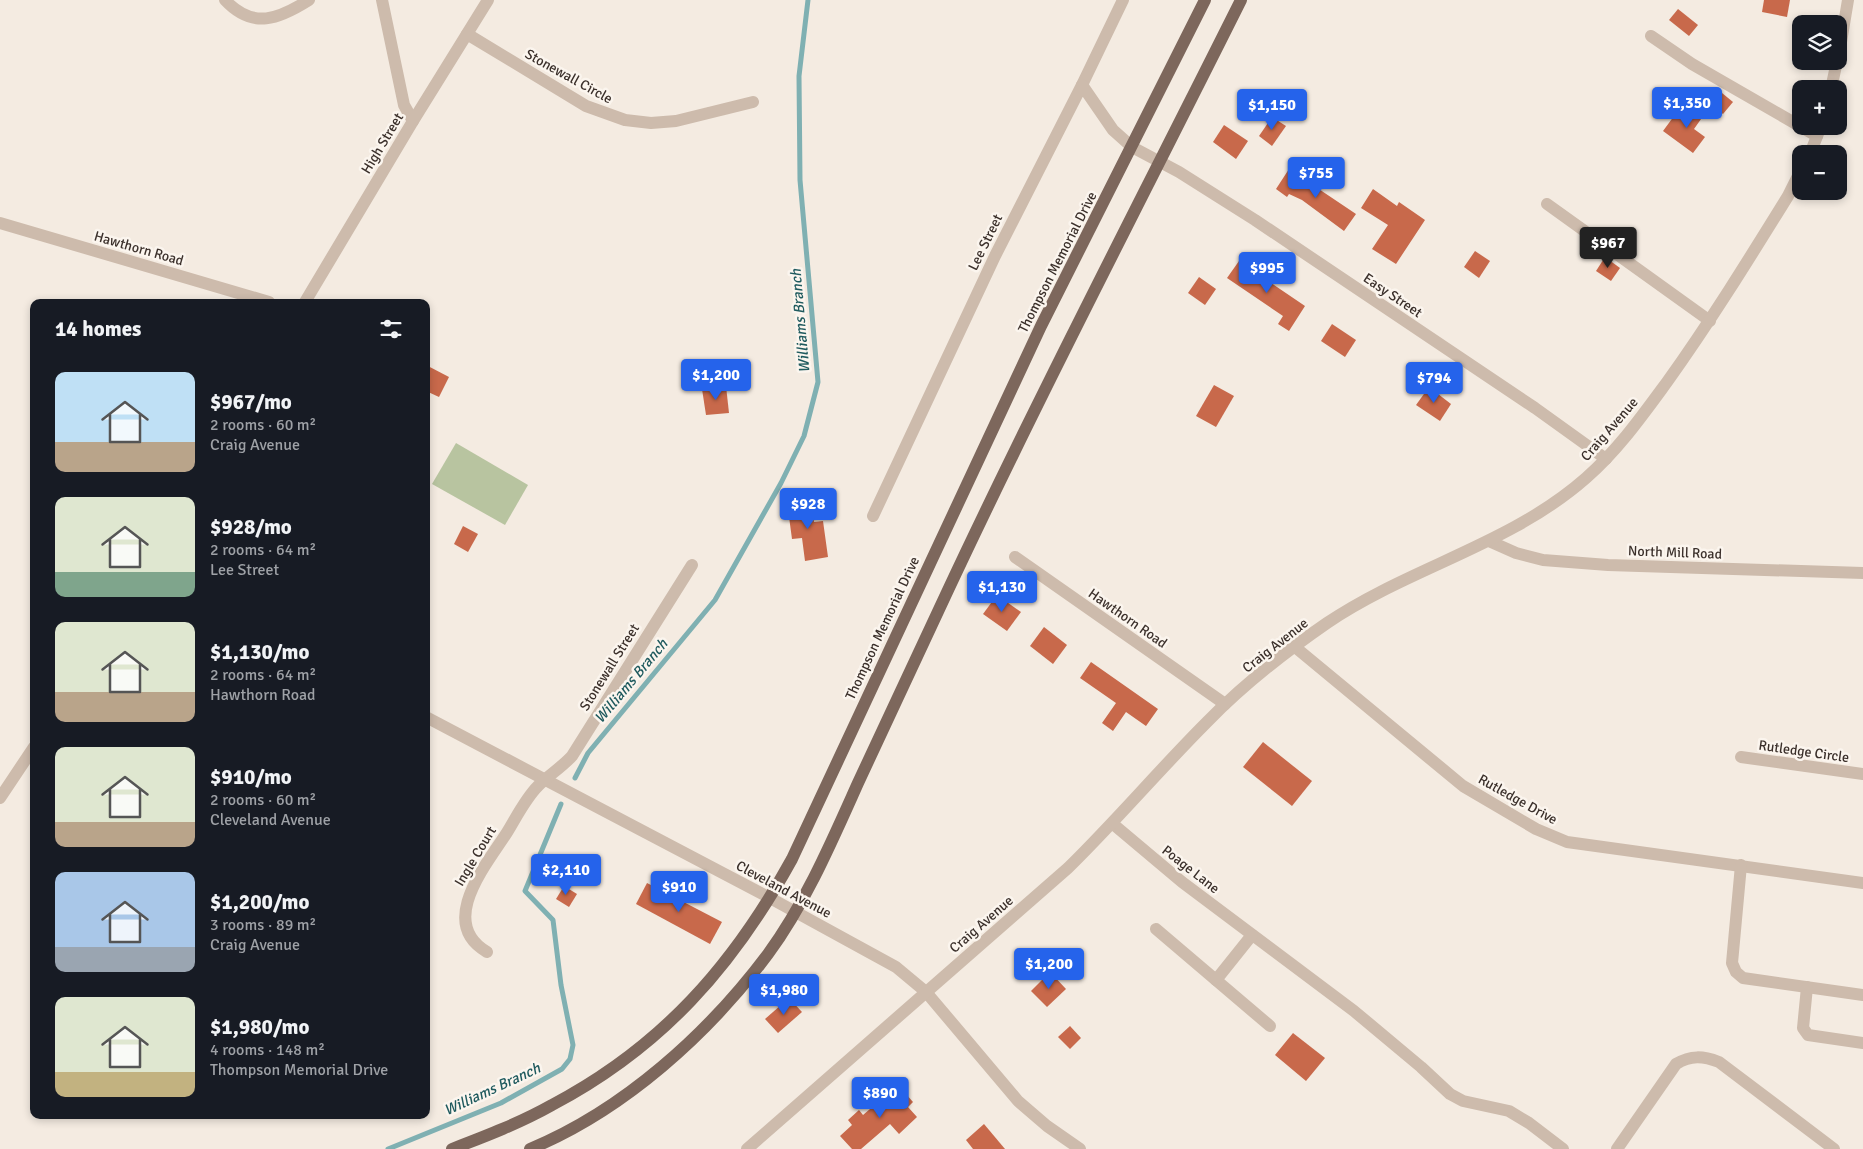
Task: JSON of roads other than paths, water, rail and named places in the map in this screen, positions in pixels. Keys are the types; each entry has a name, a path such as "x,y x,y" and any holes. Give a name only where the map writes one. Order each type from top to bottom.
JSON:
{"main road":[{"name":"Thompson Memorial Drive","path":"452,1149 505,1128 552,1105 598,1078 632,1054 706,986 735,950 770,898 792,858 1032,344 1205,0"},
{"path":"530,1149 580,1123 627,1093 665,1064 706,1026 736,994 769,951 795,912 834,837 976,530 1241,0"}],"street":[{"path":"225,0 245,16 259,19 274,18 288,13 309,0"},
{"path":"382,0 404,105 413,121"},
{"name":"High Street","path":"307,299 488,0"},
{"name":"Lee Street","path":"873,516 995,256 1123,0"},
{"path":"1846,15 1848,0"},
{"name":"Stonewall Circle","path":"466,34 586,106 625,120 650,123 676,121 752,102"},
{"path":"1651,36 1692,64 1792,117"},
{"path":"1082,85 1113,130 1132,147 1160,162"},
{"name":"Easy Street","path":"1160,162 1255,220 1535,408 1606,459"},
{"name":"Craig Avenue","path":"747,1149 1068,868 1113,824 1225,704 1295,647 1328,622 1392,584 1489,541 1554,504 1606,459 1637,423 1710,321 1792,188"},
{"path":"1547,204 1710,321"},
{"name":"Hawthorn Road","path":"0,223 259,299"},
{"name":"North Mill Road","path":"1489,541 1516,553 1543,560 1608,565 1863,573"},
{"name":"Hawthorn Road","path":"1015,557 1225,704"},
{"name":"Stonewall Street","path":"545,779 563,766 572,756 692,564"},
{"name":"Rutledge Drive","path":"1295,647 1463,786 1536,830 1567,842 1863,883"},
{"name":"Cleveland Avenue","path":"430,719 770,898 896,967 926,992 1018,1101 1047,1126 1080,1149"},
{"path":"0,798 30,753"},
{"name":"Rutledge Circle","path":"1741,757 1863,774"},
{"name":"Ingle Court","path":"487,952 479,948 471,936 466,922 468,897 536,787 545,779"},
{"name":"Poage Lane","path":"1113,824 1182,882 1354,1011 1422,1067 1450,1094 1463,1101 1509,1111 1530,1123 1563,1149"},
{"path":"1741,865 1732,963 1736,972 1743,978 1863,995"},
{"path":"1156,929 1270,1026"},
{"path":"1216,980 1252,935"},
{"path":"1807,987 1803,1028 1808,1035 1863,1043"},
{"path":"1617,1149 1676,1064 1685,1058 1696,1056 1719,1062 1834,1149"}],"waterway":[{"name":"Williams Branch","path":"575,778 588,753 715,600 781,483 804,436 818,382 800,180 799,76 808,0"},
{"name":"Williams Branch","path":"388,1149 501,1103 562,1069 570,1059 573,1045 561,985 553,920 525,891 561,804"}]}
